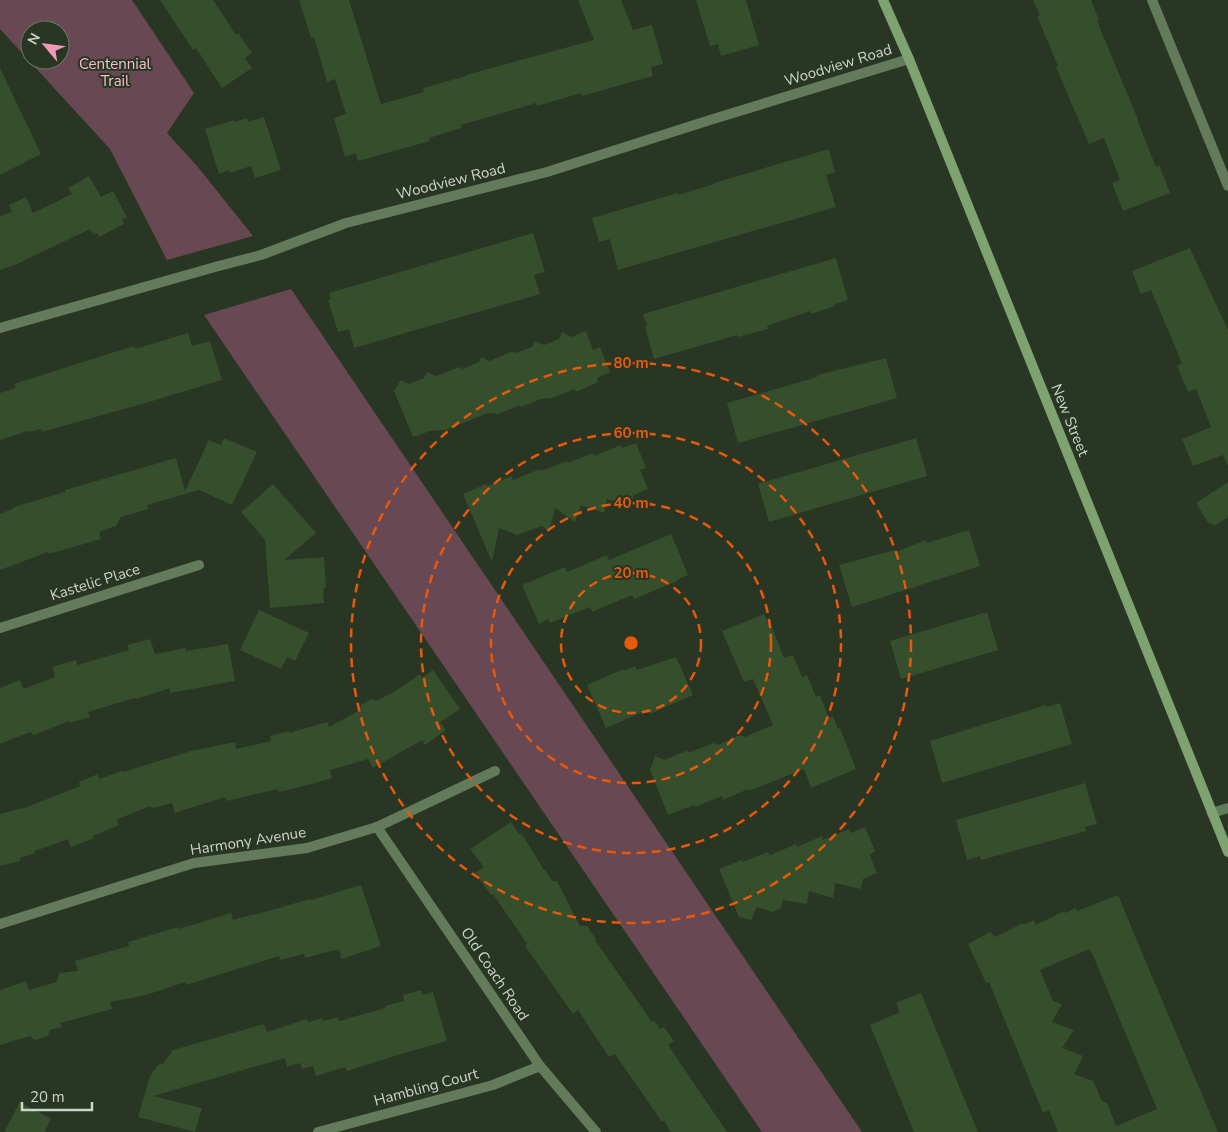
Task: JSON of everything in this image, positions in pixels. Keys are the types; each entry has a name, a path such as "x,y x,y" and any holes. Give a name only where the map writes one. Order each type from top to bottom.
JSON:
{"main road":[{"name":"New Street","path":"883,0 909,59 1228,852"}],"street":[{"path":"1152,0 1228,186"},
{"name":"Woodview Road","path":"0,328 215,266 262,255 346,223 547,172 909,59"},
{"name":"Kastelic Place","path":"0,628 199,565"},
{"name":"Harmony Avenue","path":"0,924 194,863 307,848 376,827 495,771"},
{"path":"1212,813 1228,808"},
{"name":"Old Coach Road","path":"376,827 540,1066 596,1132"},
{"name":"Hambling Court","path":"318,1132 494,1085 540,1066"}],"green space":[{"name":"Centennial Trail","path":"0,0 132,0 194,93 167,133 197,166 253,236 167,260 110,149 38,70 70,70 70,20 20,20 20,51 0,29"},
{"path":"291,289 862,1132 762,1132 204,315"}],"building":[{"path":"160,0 213,0 236,35 238,33 252,53 245,58 252,68 222,88 196,48 193,50"},
{"path":"299,0 349,0 381,104 424,92 423,88 466,75 594,40 578,0 621,0 633,30 652,25 663,64 651,67 653,76 582,96 581,93 537,106 536,103 461,125 461,128 429,138 430,141 358,161 356,153 345,157 334,118 346,114 335,79 327,82 314,37 311,38"},
{"path":"696,0 746,0 759,45 721,56 718,44 710,46"},
{"path":"1033,0 1091,0 1099,20 1097,21 1156,167 1159,165 1170,193 1123,211 1112,183 1120,180 1104,138 1089,144 1056,67 1058,66 1037,16 1040,15"},
{"path":"0,68 41,154 0,175"},
{"path":"264,117 281,170 255,178 251,166 230,173 229,170 219,174 205,129 234,120 235,122 247,118 248,122"},
{"path":"829,149 835,172 826,175 836,207 618,270 610,239 599,242 592,218 678,193 678,195"},
{"path":"89,176 101,197 113,191 127,217 122,220 124,224 99,237 97,233 94,235 90,229 17,264 0,270 0,216 12,212 9,205 26,197 33,213 72,194 68,188"},
{"path":"533,233 545,272 534,275 540,294 354,348 349,329 338,332 328,300 331,299 329,293"},
{"path":"1190,248 1228,330 1228,466 1223,455 1193,466 1182,439 1211,427 1196,389 1188,392 1177,366 1182,363 1151,290 1141,294 1132,271"},
{"path":"836,258 848,300 811,314 810,311 767,326 768,329 739,337 737,335 654,359 643,314"},
{"path":"586,331 593,350 600,347 610,372 597,378 598,382 576,392 575,389 552,398 541,399 521,407 520,405 498,414 488,413 445,430 430,431 413,437 394,391 401,380 409,384 424,378 427,372 436,376 459,367 463,369 479,362 481,357 490,361 512,351 517,353 532,347 535,341 544,345 559,339 562,332 571,337"},
{"path":"188,333 192,346 210,341 222,380 42,432 41,429 28,431 0,440 0,393 16,388 14,384 134,346 135,349"},
{"path":"886,358 897,398 738,443 727,403 817,377 817,375"},
{"path":"224,438 257,452 232,505 199,490 147,505 148,509 121,517 116,526 99,532 101,539 49,554 48,552 0,570 0,514 14,507 65,492 65,490 176,458 185,491 209,440 221,445"},
{"path":"916,438 927,476 769,522 758,484"},
{"path":"636,443 646,468 640,470 648,489 634,495 630,506 607,499 604,513 581,505 575,522 555,508 549,532 542,526 517,535 499,528 492,562 463,494 512,476 513,480 540,469 541,471 567,461 568,463 593,453 594,456 621,445 622,448"},
{"path":"1228,482 1228,517 1214,526 1211,523 1209,524 1196,503"},
{"path":"273,484 316,533 284,560 324,557 326,587 323,589 324,603 270,608 265,540 241,512"},
{"path":"969,530 980,566 852,607 839,565 895,550 896,552 926,540 927,543"},
{"path":"671,534 688,575 634,599 632,595 592,612 590,607 550,623 548,619 539,624 522,585 565,567 567,572 607,555 609,560"},
{"path":"259,610 309,633 295,661 287,657 281,669 240,650"},
{"path":"987,612 998,650 901,679 890,641"},
{"path":"764,614 771,625 784,658 793,655 802,677 807,675 816,697 820,695 829,718 833,716 838,729 840,728 856,769 811,788 804,769 723,800 722,796 668,815 650,770 655,756 664,760 714,743 718,745 740,735 745,737 773,725 753,679 744,682 722,631"},
{"path":"150,639 155,654 185,648 186,651 228,644 235,681 170,693 170,688 88,712 90,717 69,723 69,721 34,735 30,732 0,744 0,688 20,680 23,689 55,677 52,667 76,660 77,665 129,650 127,645"},
{"path":"676,657 693,695 650,714 647,710 606,728 587,685 623,669 624,671 635,666 637,670"},
{"path":"433,670 460,709 440,722 446,730 425,745 422,740 373,768 368,759 330,770 332,778 279,792 278,789 226,801 225,797 175,813 172,803 153,808 150,806 116,820 119,825 93,836 94,838 71,847 68,839 35,851 35,853 20,858 20,861 0,866 0,814 27,807 80,786 79,782 98,774 99,779 191,751 235,742 236,749 271,741 270,736 289,731 289,733 327,722 329,727 360,710 361,705 371,699 376,701 394,692 420,674 422,678"},
{"path":"1060,703 1072,744 942,783 930,741 1046,705 1047,707"},
{"path":"1085,783 1097,824 1085,827 1086,831 981,860 980,856 967,860 956,820"},
{"path":"511,822 519,834 522,834 552,881 557,881 580,926 587,926 652,1022 654,1020 660,1029 664,1027 674,1041 668,1045 727,1132 671,1132 615,1054 609,1057 578,1010 573,1014 525,946 527,944 493,894 491,895 475,873 484,867 470,849"},
{"path":"865,827 875,851 870,855 877,873 863,879 861,889 835,883 833,898 809,891 807,904 783,900 780,909 773,912 757,907 751,920 739,917 719,869 768,852 770,855 796,844 797,847 822,836 823,840 849,829 851,833"},
{"path":"361,885 381,946 341,959 339,949 305,958 304,954 280,960 279,956 186,985 185,982 146,995 110,1002 112,1009 60,1023 62,1027 50,1030 48,1036 35,1040 30,1036 0,1045 0,990 26,981 29,990 56,982 60,973 78,971 75,961 129,946 128,942 178,927 179,929 231,913 233,920"},
{"path":"1118,895 1218,1132 1058,1132 1049,1110 1043,1113 989,982 986,983 968,944 990,932 995,937 1023,923 1023,925 1034,920 1036,925 1064,911 1065,913 1076,908 1077,911","holes":["1089,949 1157,1109 1116,1126 1107,1103 1102,1101 1093,1081 1074,1074 1083,1056 1062,1048 1074,1030 1052,1022 1062,1004 1053,1001 1040,970"]},
{"path":"421,990 423,995 433,992 447,1041 347,1071 345,1067 316,1076 313,1066 302,1069 300,1063 287,1067 285,1058 153,1096 202,1108 195,1132 138,1117 150,1076 158,1065 163,1064 173,1050 264,1024 267,1032 307,1019 308,1022 322,1018 323,1021 338,1017 339,1021 404,1001 403,995"},
{"path":"921,993 978,1132 914,1132 870,1025 900,1012 896,1003"},
{"path":"20,1102 51,1119 44,1132 4,1132"}]}
